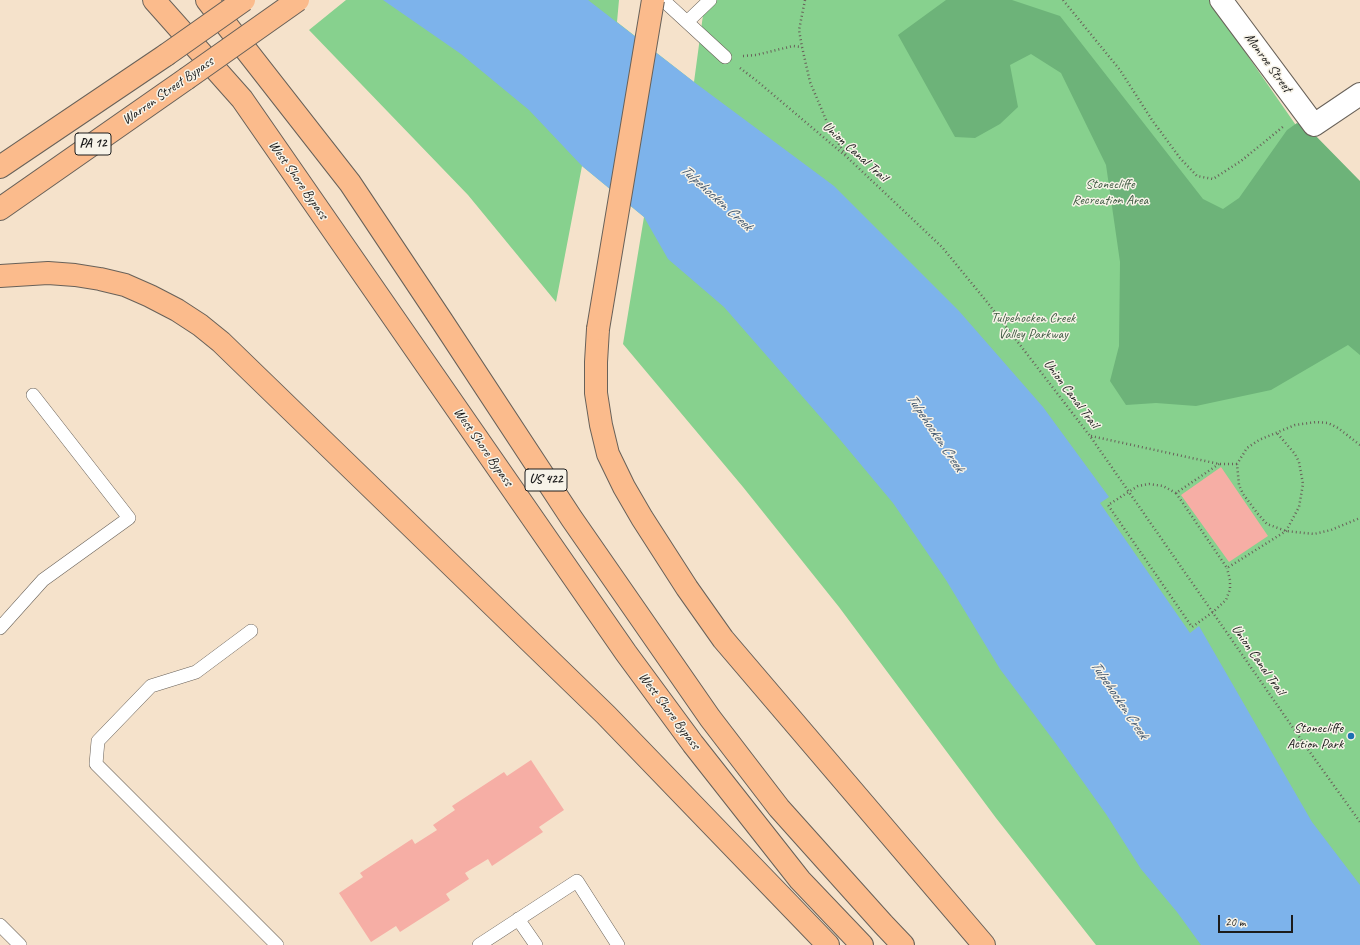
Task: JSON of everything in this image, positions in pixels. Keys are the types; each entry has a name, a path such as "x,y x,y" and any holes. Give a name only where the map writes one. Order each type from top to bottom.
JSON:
{"highway":[{"name":"West Shore Bypass","path":"154,0 242,99 626,653 693,744 800,880 862,945"},
{"name":"West Shore Bypass","path":"207,0 350,183 572,519 710,718 779,808 903,945"},
{"name":"PA 12","path":"0,167 166,55 244,0"},
{"name":"Warren Street Bypass","path":"0,209 298,0"},
{"path":"653,0 598,329 596,393 601,425 608,454 624,487 642,518 687,588 723,639 984,945"},
{"path":"0,276 48,273 100,279 125,285 177,310 200,325 221,342 606,715 828,945"}],"street":[{"name":"Monroe Street","path":"1221,0 1308,118"},
{"path":"1308,118 1360,94"}],"lane":[{"path":"663,0 725,57"},
{"path":"687,22 710,0"},
{"path":"0,628 44,580 129,518 33,395"},
{"path":"250,632 196,672 151,686 98,741 96,764 277,945"},
{"path":"479,945 577,880 618,945"},
{"path":"518,919 536,945"},
{"path":"0,924 20,945"}],"path":[{"path":"805,0 799,30 810,82 832,134 848,158"},
{"path":"1063,0 1120,70 1152,120 1180,158 1197,176 1213,179 1308,118"},
{"path":"725,57 756,55 793,46 802,47"},
{"name":"Union Canal Trail","path":"725,57 758,81 848,158 942,247 1035,363 1090,436 1360,822"},
{"path":"1360,445 1338,428 1328,423 1316,422 1295,425 1259,440 1247,448 1237,464 1239,485 1243,494 1267,524 1286,531 1314,534 1331,530 1360,518"},
{"path":"1227,568 1286,531 1299,507 1303,484 1299,462 1295,454 1277,433"},
{"path":"1090,436 1218,464 1237,464"},
{"path":"1176,493 1218,464"},
{"path":"1149,484 1163,486 1176,493 1227,568 1230,580 1230,589 1226,600 1213,612 1192,627 1108,505 1138,486 1149,484"}],"green space":[{"name":"Tulpehocken Creek Valley Parkway","path":"346,0 619,0 617,22 694,82 705,0 1209,0 1309,144 1360,213 1360,945 1096,945 996,818 839,607 743,487 623,344 644,217 582,166 556,302 468,195 309,30"},
{"name":"Stonecliffe Recreation Area","path":"946,0 1012,0 1060,16 1203,199 1223,209 1239,198 1287,130 1297,123 1310,130 1360,181 1360,355 1348,345 1271,390 1196,406 1156,403 1126,405 1110,381 1119,346 1120,262 1106,165 1061,73 1031,54 1010,65 1018,107 1000,124 975,138 955,137 898,35"}],"water":[{"name":"Tulpehocken Creek","path":"383,0 588,0 694,82 834,186 959,311 1043,407 1109,497 1100,503 1190,633 1199,626 1312,822 1360,885 1360,945 1201,945 1177,912 1141,869 1106,814 1000,669 946,580 893,503 837,436 724,307 668,259 644,217 582,166 529,110 461,54"}],"building":[{"path":"1221,467 1268,536 1229,562 1181,495"},
{"path":"531,760 564,810 539,827 543,832 492,866 488,859 465,873 469,879 446,894 450,900 400,932 396,926 371,942 339,893 363,877 360,873 412,839 415,844 437,830 433,825 455,810 452,806 504,772 507,776"}],"place":[{"name":"Stonecliffe Action Park","path":"1351,736"}]}
